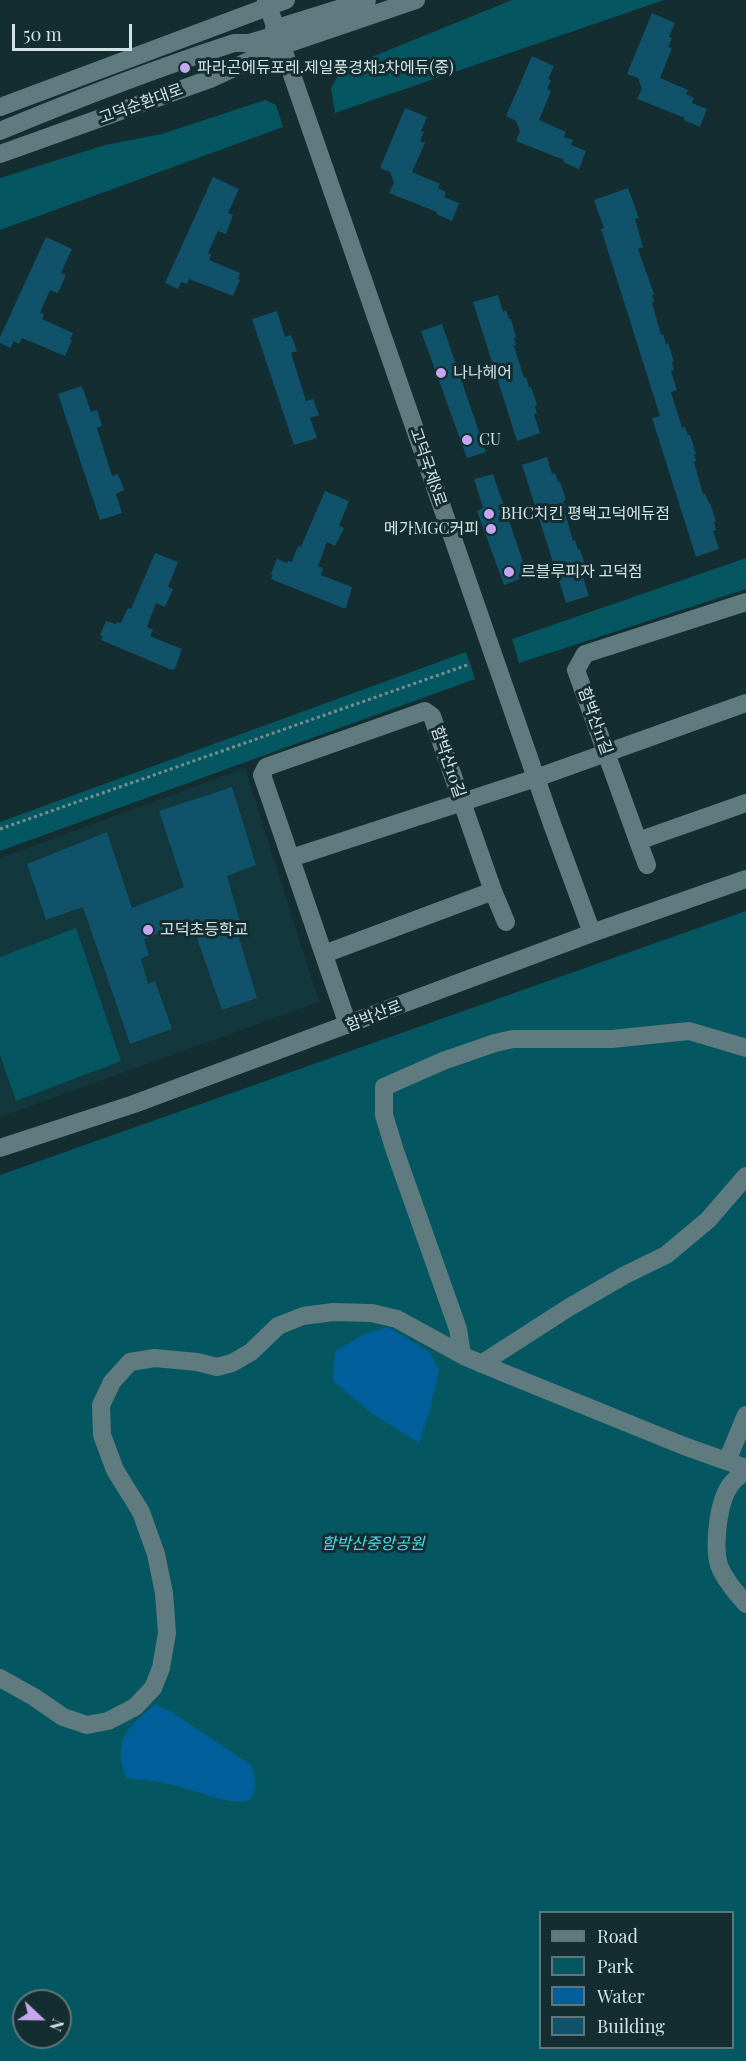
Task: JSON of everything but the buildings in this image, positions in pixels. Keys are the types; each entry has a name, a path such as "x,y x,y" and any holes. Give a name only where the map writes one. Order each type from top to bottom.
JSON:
{"street":[{"path":"0,107 268,4 286,0"},
{"path":"0,131 145,73 234,43 278,36 314,18 367,0"},
{"path":"0,123 157,64 278,36 387,0"},
{"name":"고덕순환대로","path":"0,154 210,79 278,36 416,0"},
{"path":"268,4 314,18"},
{"name":"고덕국제8로","path":"268,4 536,778 592,933"},
{"name":"함박산11길","path":"647,865 576,670 585,654 746,602"},
{"path":"291,858 536,778 746,703"},
{"name":"함박산10길","path":"348,1025 261,775 266,767 425,711 432,716 506,922"},
{"path":"638,841 746,803"},
{"name":"함박산로","path":"0,1148 134,1104 592,933 746,879"},
{"path":"324,954 493,891"},
{"path":"462,1355 458,1329 384,1115 384,1087 443,1061 513,1039 612,1039 689,1031 746,1048"},
{"path":"481,1364 568,1308 625,1275 666,1255 708,1220 746,1176"},
{"path":"0,1678 63,1717 87,1725 108,1721 135,1707 153,1688 161,1668 167,1634 164,1593 156,1554 141,1512 115,1470 102,1435 101,1405 112,1382 130,1362 155,1358 216,1366 232,1363 251,1352 278,1326 303,1316 333,1312 372,1313 397,1319 481,1364 746,1469 729,1485 723,1502 716,1547 720,1568 735,1593 746,1604"},
{"path":"727,1461 746,1415"}],"path":[{"path":"0,829 470,664"}],"shaded area":[{"name":"고덕초등학교","path":"245,768 319,1002 0,1117 0,858"}],"green space":[{"path":"512,0 664,0 335,113 331,88 342,69"},
{"path":"265,100 276,105 283,127 0,230 0,178 105,145 162,134"},
{"path":"746,558 746,589 519,663 512,639"},
{"path":"466,652 475,679 0,851 0,822"},
{"name":"함박산중앙공원","path":"746,911 746,2061 0,2061 0,1175"},
{"path":"76,928 121,1061 16,1101 0,1055 0,957"}],"water":[{"path":"388,1327 429,1352 439,1370 419,1443 373,1414 333,1381 335,1351 365,1334"},
{"path":"155,1704 173,1713 251,1765 255,1783 250,1800 232,1801 182,1787 126,1778 121,1754 125,1736 130,1728"}],"place":[{"name":"파라곤에듀포레.제일풍경채2차에듀(중)","path":"185,68"},
{"name":"나나헤어","path":"441,373"},
{"name":"CU","path":"467,440"},
{"name":"BHC치킨 평택고덕에듀점","path":"489,514"},
{"name":"메가MGC커피","path":"491,529"},
{"name":"르블루피자 고덕점","path":"509,572"},
{"name":"고덕초등학교","path":"148,930"}]}
